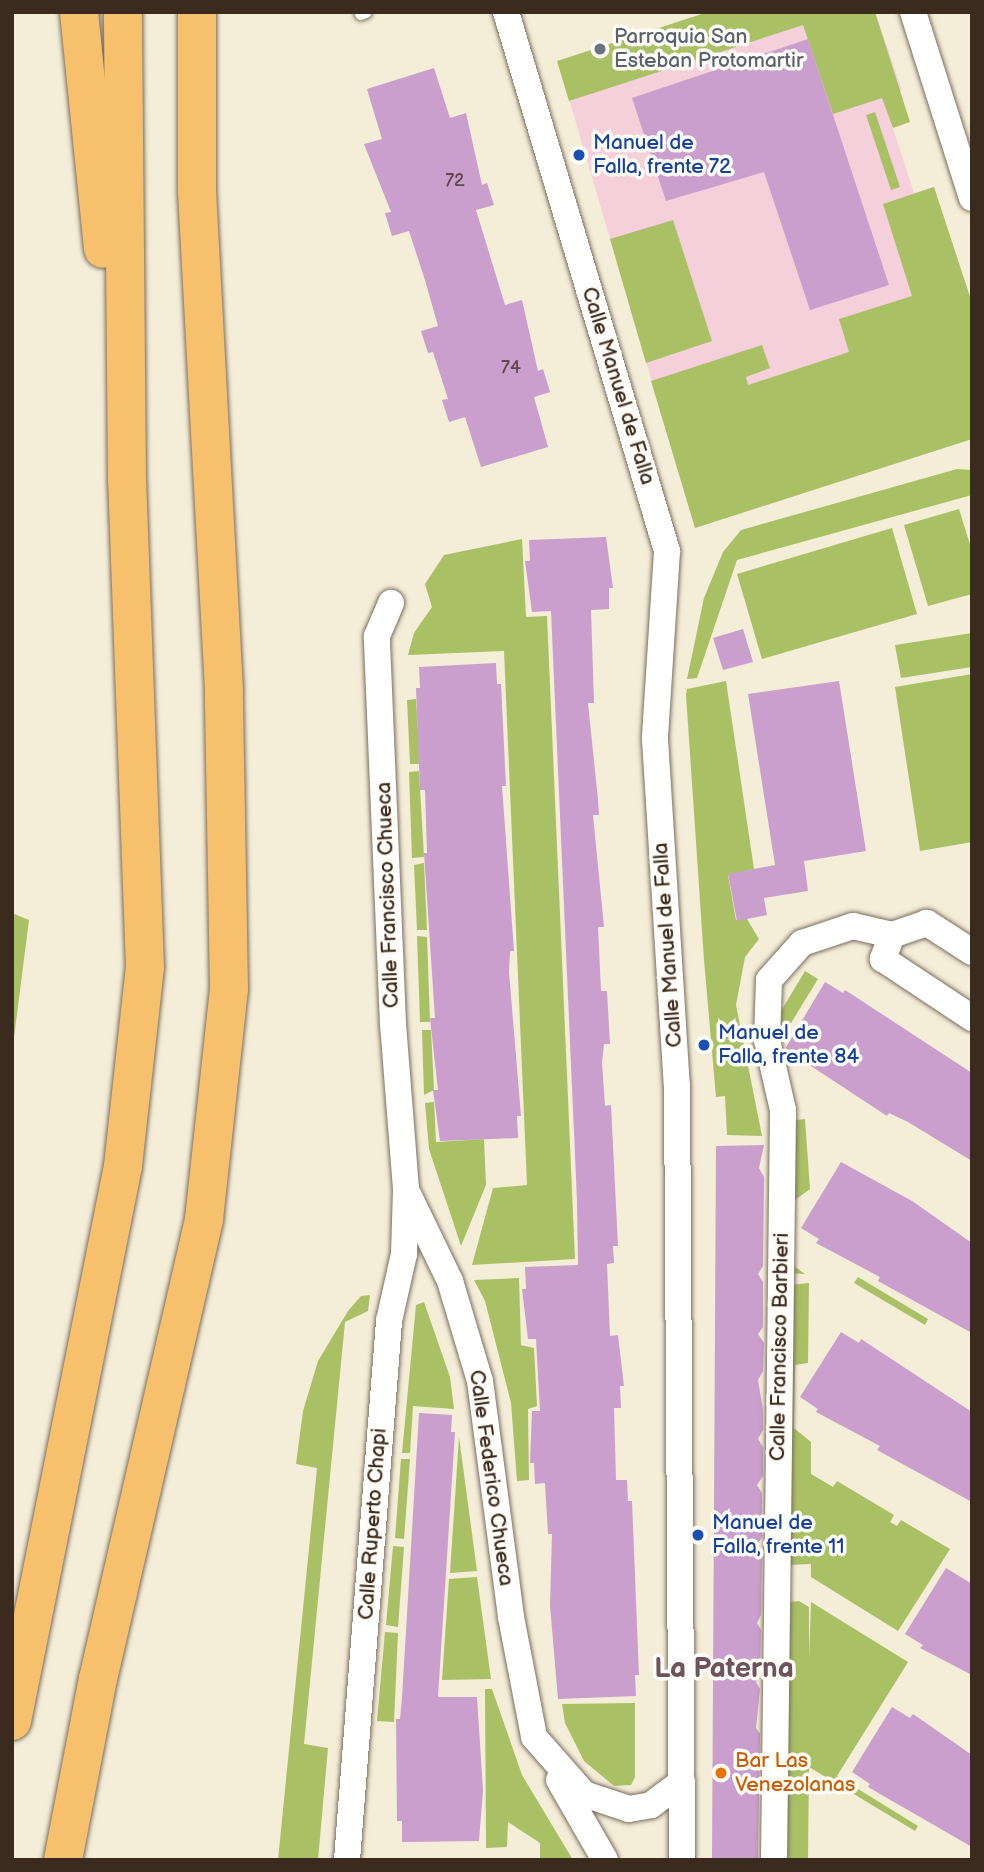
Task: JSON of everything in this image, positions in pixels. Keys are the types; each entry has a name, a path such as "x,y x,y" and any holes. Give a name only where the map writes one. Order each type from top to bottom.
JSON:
{"highway":[{"path":"79,12 127,481"},
{"path":"12,1721 123,1166 145,968 127,481 123,12"},
{"path":"63,1860 98,1679 204,1219 229,989 225,690 197,191 197,12"}],"street":[{"name":"Calle Manuel de Falla","path":"506,12 667,551 655,739 677,1085 682,1860"},
{"name":"Calle Manuel de Falla","path":"517,53 526,12"},
{"path":"913,12 972,198"},
{"name":"Calle Francisco Chueca","path":"390,603 377,636 394,1024 406,1189"},
{"path":"972,952 927,923 892,935 883,959 972,1018"},
{"name":"Calle Francisco Barbieri","path":"774,1860 783,1110 767,1040 769,980 802,943 853,926 892,935"},
{"name":"Calle Federico Chueca","path":"406,1189 450,1281 480,1381 512,1617 534,1737 605,1860"},
{"name":"Calle Ruperto Chapi","path":"347,1860 389,1321 404,1254 406,1189"},
{"path":"534,1737 584,1794 629,1809 651,1805 682,1782"}],"shaded area":[{"path":"760,12 875,12 902,90 883,98 914,193 934,187 972,303 972,439 695,528 562,75"}],"green space":[{"path":"708,12 875,12 910,122 893,128 882,98 833,114 803,25 569,101 557,61"},
{"path":"875,112 900,187 891,190 866,115"},
{"path":"934,187 972,303 972,439 695,528 651,381 762,345 770,368 746,377 748,385 849,352 839,319 912,296 883,204"},
{"path":"673,220 712,341 646,363 610,239"},
{"path":"957,469 972,470 972,495 737,560 697,678 687,679 704,598 723,552 741,530"},
{"path":"959,509 972,551 972,594 928,606 904,525"},
{"path":"892,528 917,614 762,659 737,574"},
{"path":"522,539 526,617 547,616 575,1259 472,1265 493,1188 527,1185 504,651 408,655 414,633 432,607 425,584 444,555"},
{"path":"972,633 972,667 901,678 895,645"},
{"path":"972,674 972,842 920,851 895,687"},
{"path":"726,681 754,869 728,875 736,920 747,919 759,939 745,957 736,1005 762,1136 727,1135 725,1096 716,1097 704,960 686,695 687,689"},
{"path":"416,699 420,764 410,764 407,700"},
{"path":"419,771 424,857 412,858 409,772"},
{"path":"424,863 427,930 417,930 414,865"},
{"path":"12,913 29,920 12,1053"},
{"path":"417,936 427,937 430,1022 420,1022"},
{"path":"805,971 818,979 780,1041 781,1011"},
{"path":"422,1030 431,1030 434,1090 424,1095"},
{"path":"434,1102 436,1142 484,1139 486,1185 461,1246 429,1149 425,1103"},
{"path":"805,1119 810,1189 795,1200 794,1266 805,1274 787,1273 789,1121"},
{"path":"858,1277 928,1319 925,1325 854,1283"},
{"path":"519,1278 521,1345 534,1348 537,1406 528,1409 529,1480 517,1481 511,1403 485,1301 474,1280"},
{"path":"809,1283 808,1363 795,1365 794,1428 811,1442 811,1474 833,1487 837,1481 894,1515 890,1522 897,1526 901,1520 950,1549 898,1631 811,1577 811,1564 789,1565 789,1285"},
{"path":"370,1295 368,1311 345,1322 304,1744 328,1748 318,1860 278,1860 317,1468 296,1464 303,1411 318,1361 348,1311 361,1296"},
{"path":"424,1302 450,1377 454,1409 413,1406 410,1453 402,1453 416,1305"},
{"path":"459,1437 477,1571 450,1573"},
{"path":"401,1459 410,1459 404,1539 395,1538"},
{"path":"393,1546 404,1547 398,1627 386,1625"},
{"path":"477,1577 491,1679 442,1680 449,1579"},
{"path":"799,1601 809,1607 809,1659 811,1602 908,1662 837,1776 918,1826 915,1831 809,1767 808,1860 786,1860 787,1602"},
{"path":"385,1632 398,1633 394,1722 377,1721"},
{"path":"485,1689 492,1689 522,1775 573,1860 540,1860 540,1843 508,1822 507,1847 486,1848"},
{"path":"635,1703 635,1777 631,1785 614,1786 584,1761 565,1723 562,1704"}],"building":[{"path":"808,39 889,285 810,310 764,172 666,201 632,98"},
{"path":"434,68 450,118 466,113 482,185 487,183 494,205 476,210 505,305 522,300 538,371 543,369 550,392 534,397 548,447 481,467 465,417 449,422 442,400 448,399 433,352 428,353 421,331 438,326 425,280 409,231 392,236 385,213 391,212 364,144 382,139 367,89"},
{"path":"606,537 613,588 609,588 609,609 591,610 594,703 588,703 599,815 593,815 604,927 598,927 601,991 607,991 610,1044 604,1044 602,1062 605,1106 611,1105 618,1246 613,1246 614,1263 607,1264 610,1336 618,1335 624,1386 620,1386 621,1408 614,1408 616,1480 627,1480 628,1501 632,1501 639,1675 635,1675 636,1696 558,1699 550,1606 552,1534 548,1534 545,1483 535,1484 534,1463 530,1463 532,1411 540,1411 536,1339 528,1339 522,1289 526,1289 525,1267 578,1265 577,1201 551,611 532,612 525,561 530,561 529,540"},
{"path":"743,629 753,662 723,670 713,638"},
{"path":"496,663 497,684 501,684 506,786 502,786 514,951 510,951 509,972 521,1116 517,1116 518,1138 440,1141 433,1090 438,1090 430,1018 435,1018 424,853 427,853 425,790 420,790 416,688 420,688 419,667"},
{"path":"839,681 866,851 804,861 808,891 764,898 767,915 737,921 728,874 775,865 748,694"},
{"path":"825,982 843,993 845,990 972,1073 972,1161 908,1122 889,1113 887,1116 785,1049"},
{"path":"764,1145 759,1168 764,1177 763,1266 758,1274 763,1282 763,1327 758,1334 764,1343 763,1371 758,1380 763,1410 763,1430 758,1439 763,1447 763,1476 757,1485 762,1493 762,1537 757,1545 762,1553 761,1615 757,1623 761,1630 760,1675 756,1682 760,1689 756,1728 760,1734 758,1860 712,1860 716,1146"},
{"path":"841,1162 912,1201 972,1243 972,1333 878,1281 880,1277 816,1243 819,1239 801,1228"},
{"path":"841,1332 859,1343 861,1339 972,1412 972,1502 877,1450 880,1446 816,1412 818,1409 800,1397"},
{"path":"419,1413 452,1415 451,1432 455,1432 438,1697 477,1697 483,1790 479,1841 402,1842 402,1821 397,1821 396,1719 400,1719 402,1698"},
{"path":"946,1568 972,1584 972,1675 920,1648 923,1645 905,1634"},
{"path":"892,1707 910,1718 913,1714 972,1755 972,1847 868,1787 870,1784 852,1772"}],"place":[{"name":"Parroquia San Esteban Protomartir","path":"600,49"},
{"name":"Manuel de Falla, frente 72","path":"579,155"},
{"name":"Manuel de Falla, frente 84","path":"704,1045"},
{"name":"Manuel de Falla, frente 11","path":"698,1535"},
{"name":"Bar Las Venezolanas","path":"721,1773"}],"district":[{"name":"La Paterna","path":"724,1669"}]}
